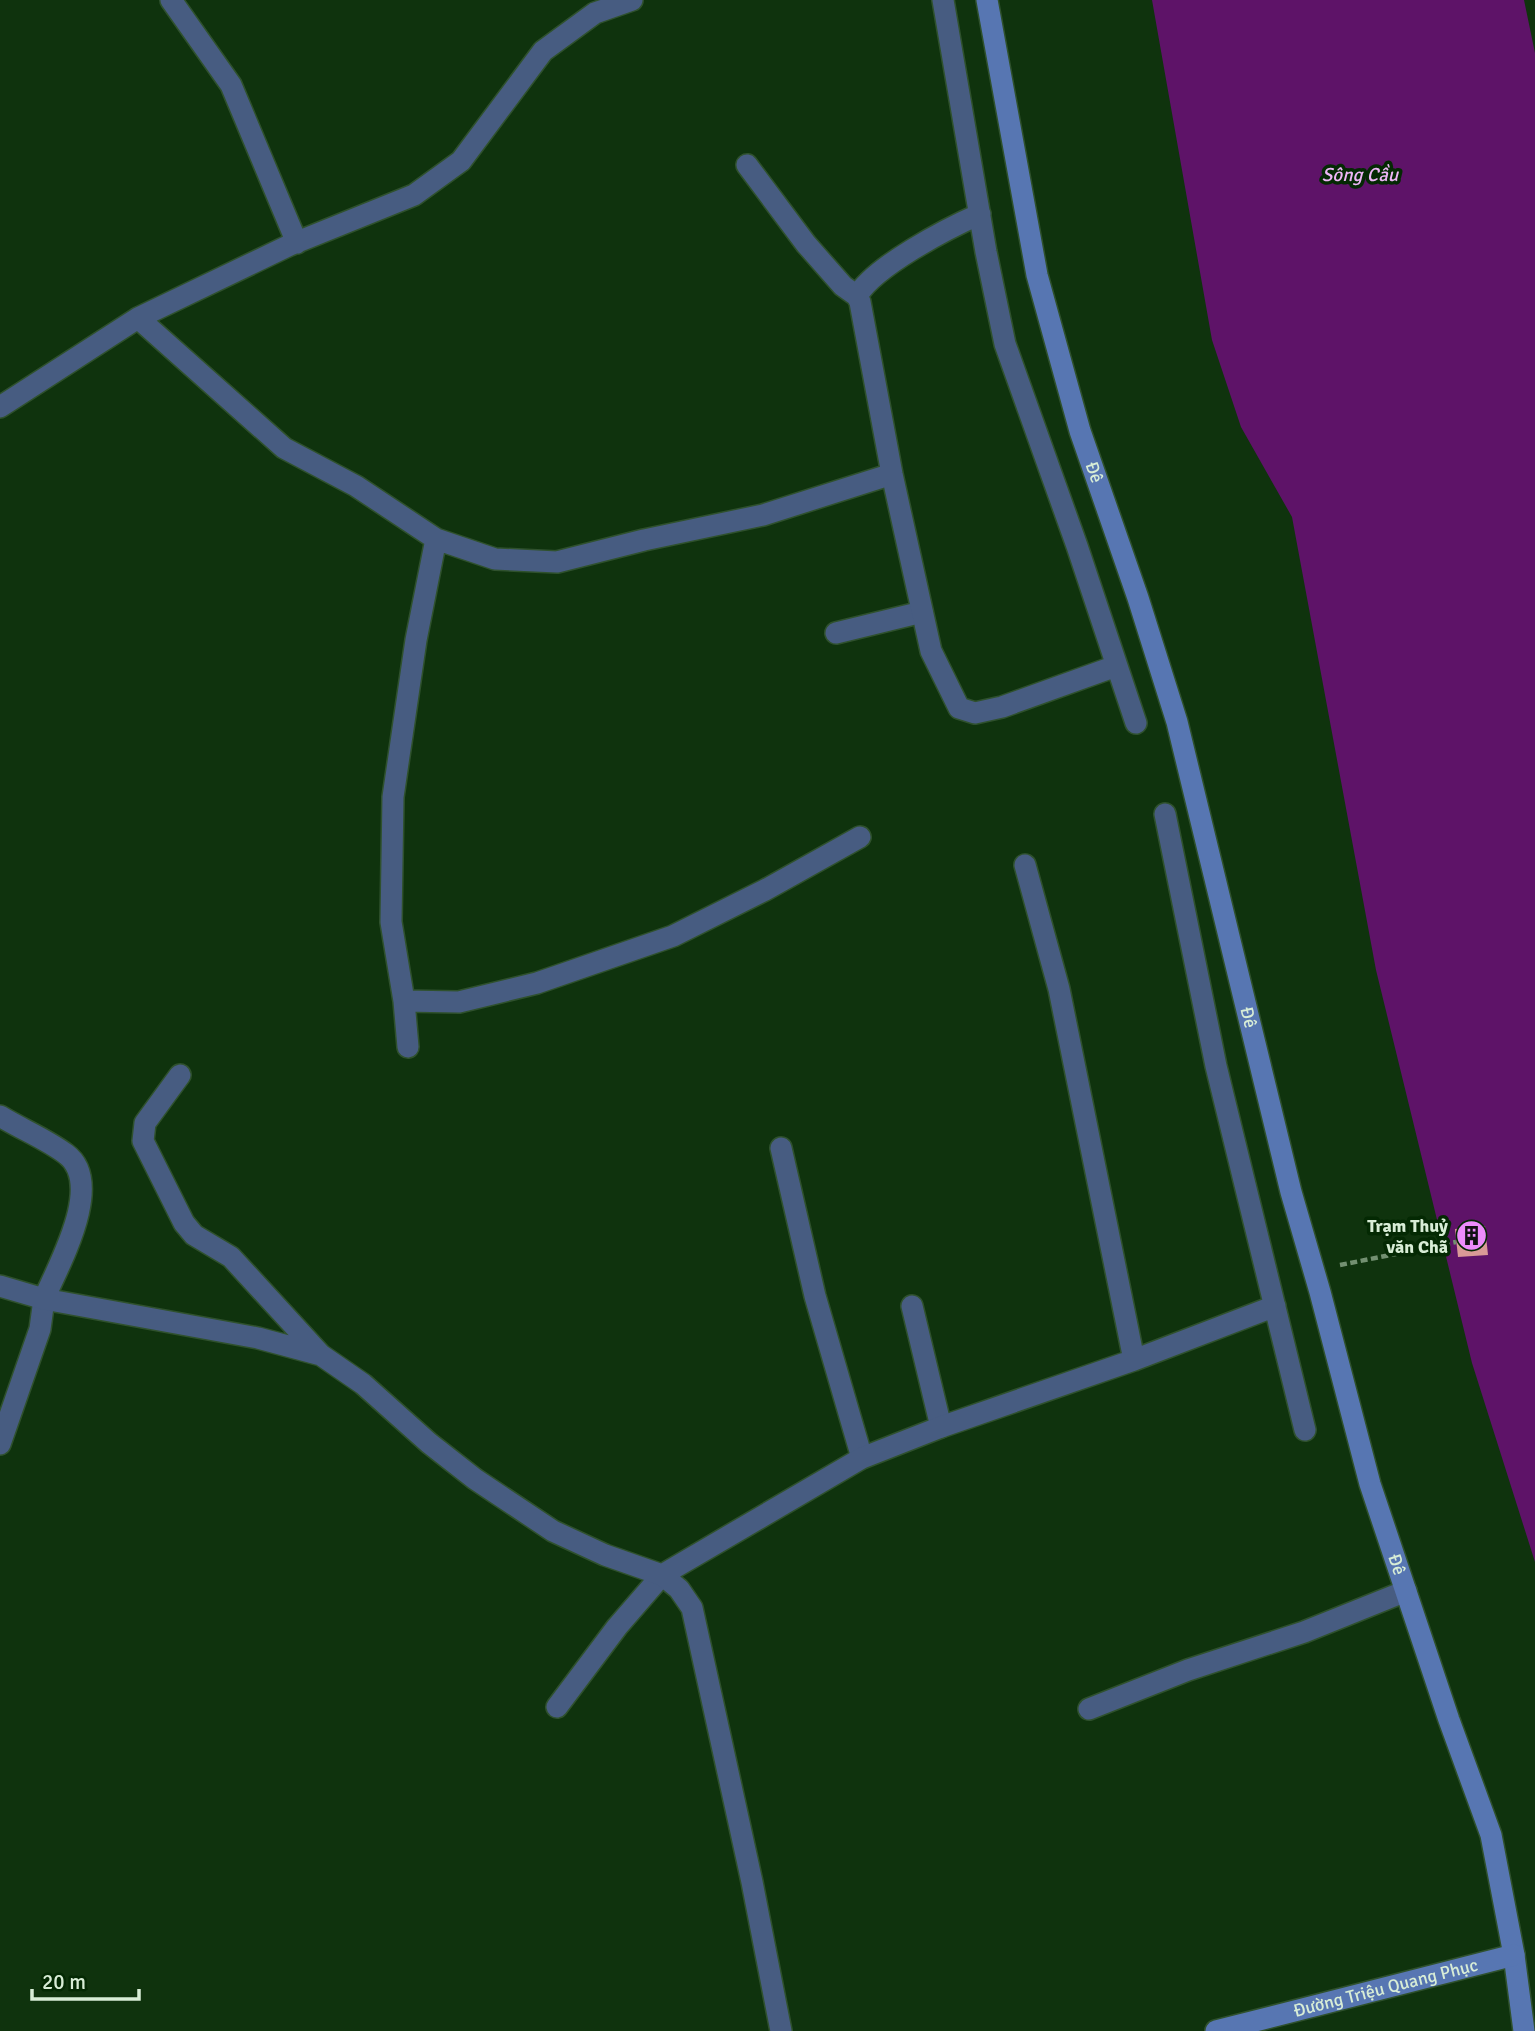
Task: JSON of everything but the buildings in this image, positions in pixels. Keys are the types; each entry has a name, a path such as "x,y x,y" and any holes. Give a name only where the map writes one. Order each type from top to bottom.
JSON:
{"main road":[{"name":"Đê","path":"987,0 1037,275 1080,431 1138,598 1177,723 1291,1192 1370,1484 1449,1720 1491,1835 1514,1955 1524,2031"},
{"name":"Đường Triệu Quang Phục","path":"1216,2031 1514,1955"}],"street":[{"path":"171,0 231,85 297,243"},
{"path":"0,407 138,318 297,243 414,195 461,161 543,51 595,13 632,0"},
{"path":"943,0 1005,344 1136,723"},
{"path":"747,165 806,244 843,286 857,296 931,651 959,708 975,713 1002,707 1116,666"},
{"path":"857,296 870,279 951,227 980,214"},
{"path":"138,318 285,448 356,486 436,538 495,559 557,562 763,514 892,474"},
{"path":"408,1047 404,1002 391,922 393,797 416,640 436,538"},
{"path":"836,633 922,612"},
{"path":"1165,814 1216,1066 1305,1430"},
{"path":"404,1002 459,1002 537,983 673,936 765,890 860,837"},
{"path":"1025,866 1059,989 1134,1360"},
{"path":"180,1075 145,1123 143,1142 184,1223 194,1235 231,1257 321,1355 363,1384 429,1443 475,1479 552,1531 605,1555 662,1575 680,1588 692,1608 752,1882 781,2031"},
{"path":"0,1116 68,1155 81,1176 82,1201 44,1299 40,1329 0,1444"},
{"path":"781,1148 816,1296 862,1458"},
{"path":"0,1286 44,1299 258,1338 321,1355"},
{"path":"912,1306 941,1427"},
{"path":"558,1707 617,1627 662,1575 862,1458 1275,1306"},
{"path":"1089,1709 1188,1670 1304,1632 1406,1591"}],"path":[{"path":"1349,1263 1456,1242"}],"water":[{"name":"Sông Cầu","path":"1152,0 1524,0 1535,53 1535,1562 1472,1363 1376,970 1292,517 1241,427 1212,340"}],"place":[{"name":"Trạm Thuỷ văn Chã","path":"1471,1236"}]}
